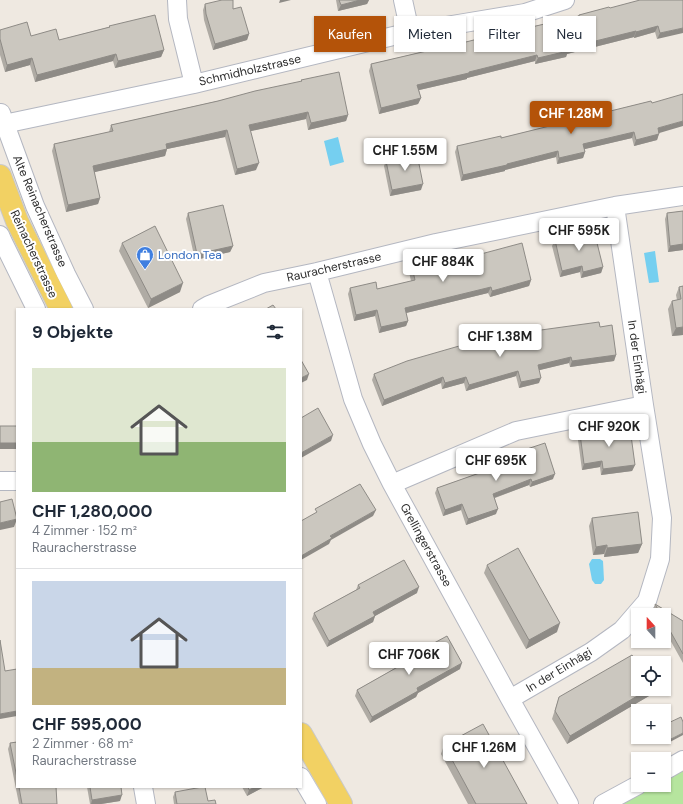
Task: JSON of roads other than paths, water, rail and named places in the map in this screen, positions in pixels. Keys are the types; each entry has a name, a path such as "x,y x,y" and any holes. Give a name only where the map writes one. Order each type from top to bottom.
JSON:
{"main road":[{"name":"Reinacherstrasse","path":"0,176 17,221 60,308"},
{"path":"302,736 341,804"}],"street":[{"path":"177,0 178,19 194,84"},
{"path":"404,0 407,16"},
{"name":"Schmidholzstrasse","path":"466,23 524,13 565,0"},
{"name":"Schmidholzstrasse","path":"1,119 194,84 394,36"},
{"name":"Alte Reinacherstrasse","path":"1,119 36,206 66,274 83,308"},
{"name":"Rauracherstrasse","path":"204,308 264,283 317,272 436,243 616,206 683,196"},
{"name":"In der Einhägi","path":"510,699 591,652 622,630 647,601 660,559 662,518 644,405 616,206"},
{"path":"0,235 2,242 35,308"},
{"name":"Grellingerstrasse","path":"317,272 353,399 372,444 392,484 569,804"},
{"path":"392,484 516,432 644,405"},
{"path":"0,481 16,481"},
{"path":"671,767 683,760"},
{"path":"302,778 317,804"},
{"path":"143,788 146,804"},
{"path":"603,804 631,789"}],"water":[{"path":"338,137 344,162 330,166 324,141"},
{"path":"655,251 659,282 649,283 644,253"},
{"path":"592,559 600,559 603,561 604,580 601,584 595,584 592,580 589,564"}],"place":[{"name":"London Tea","path":"145,270"}]}
